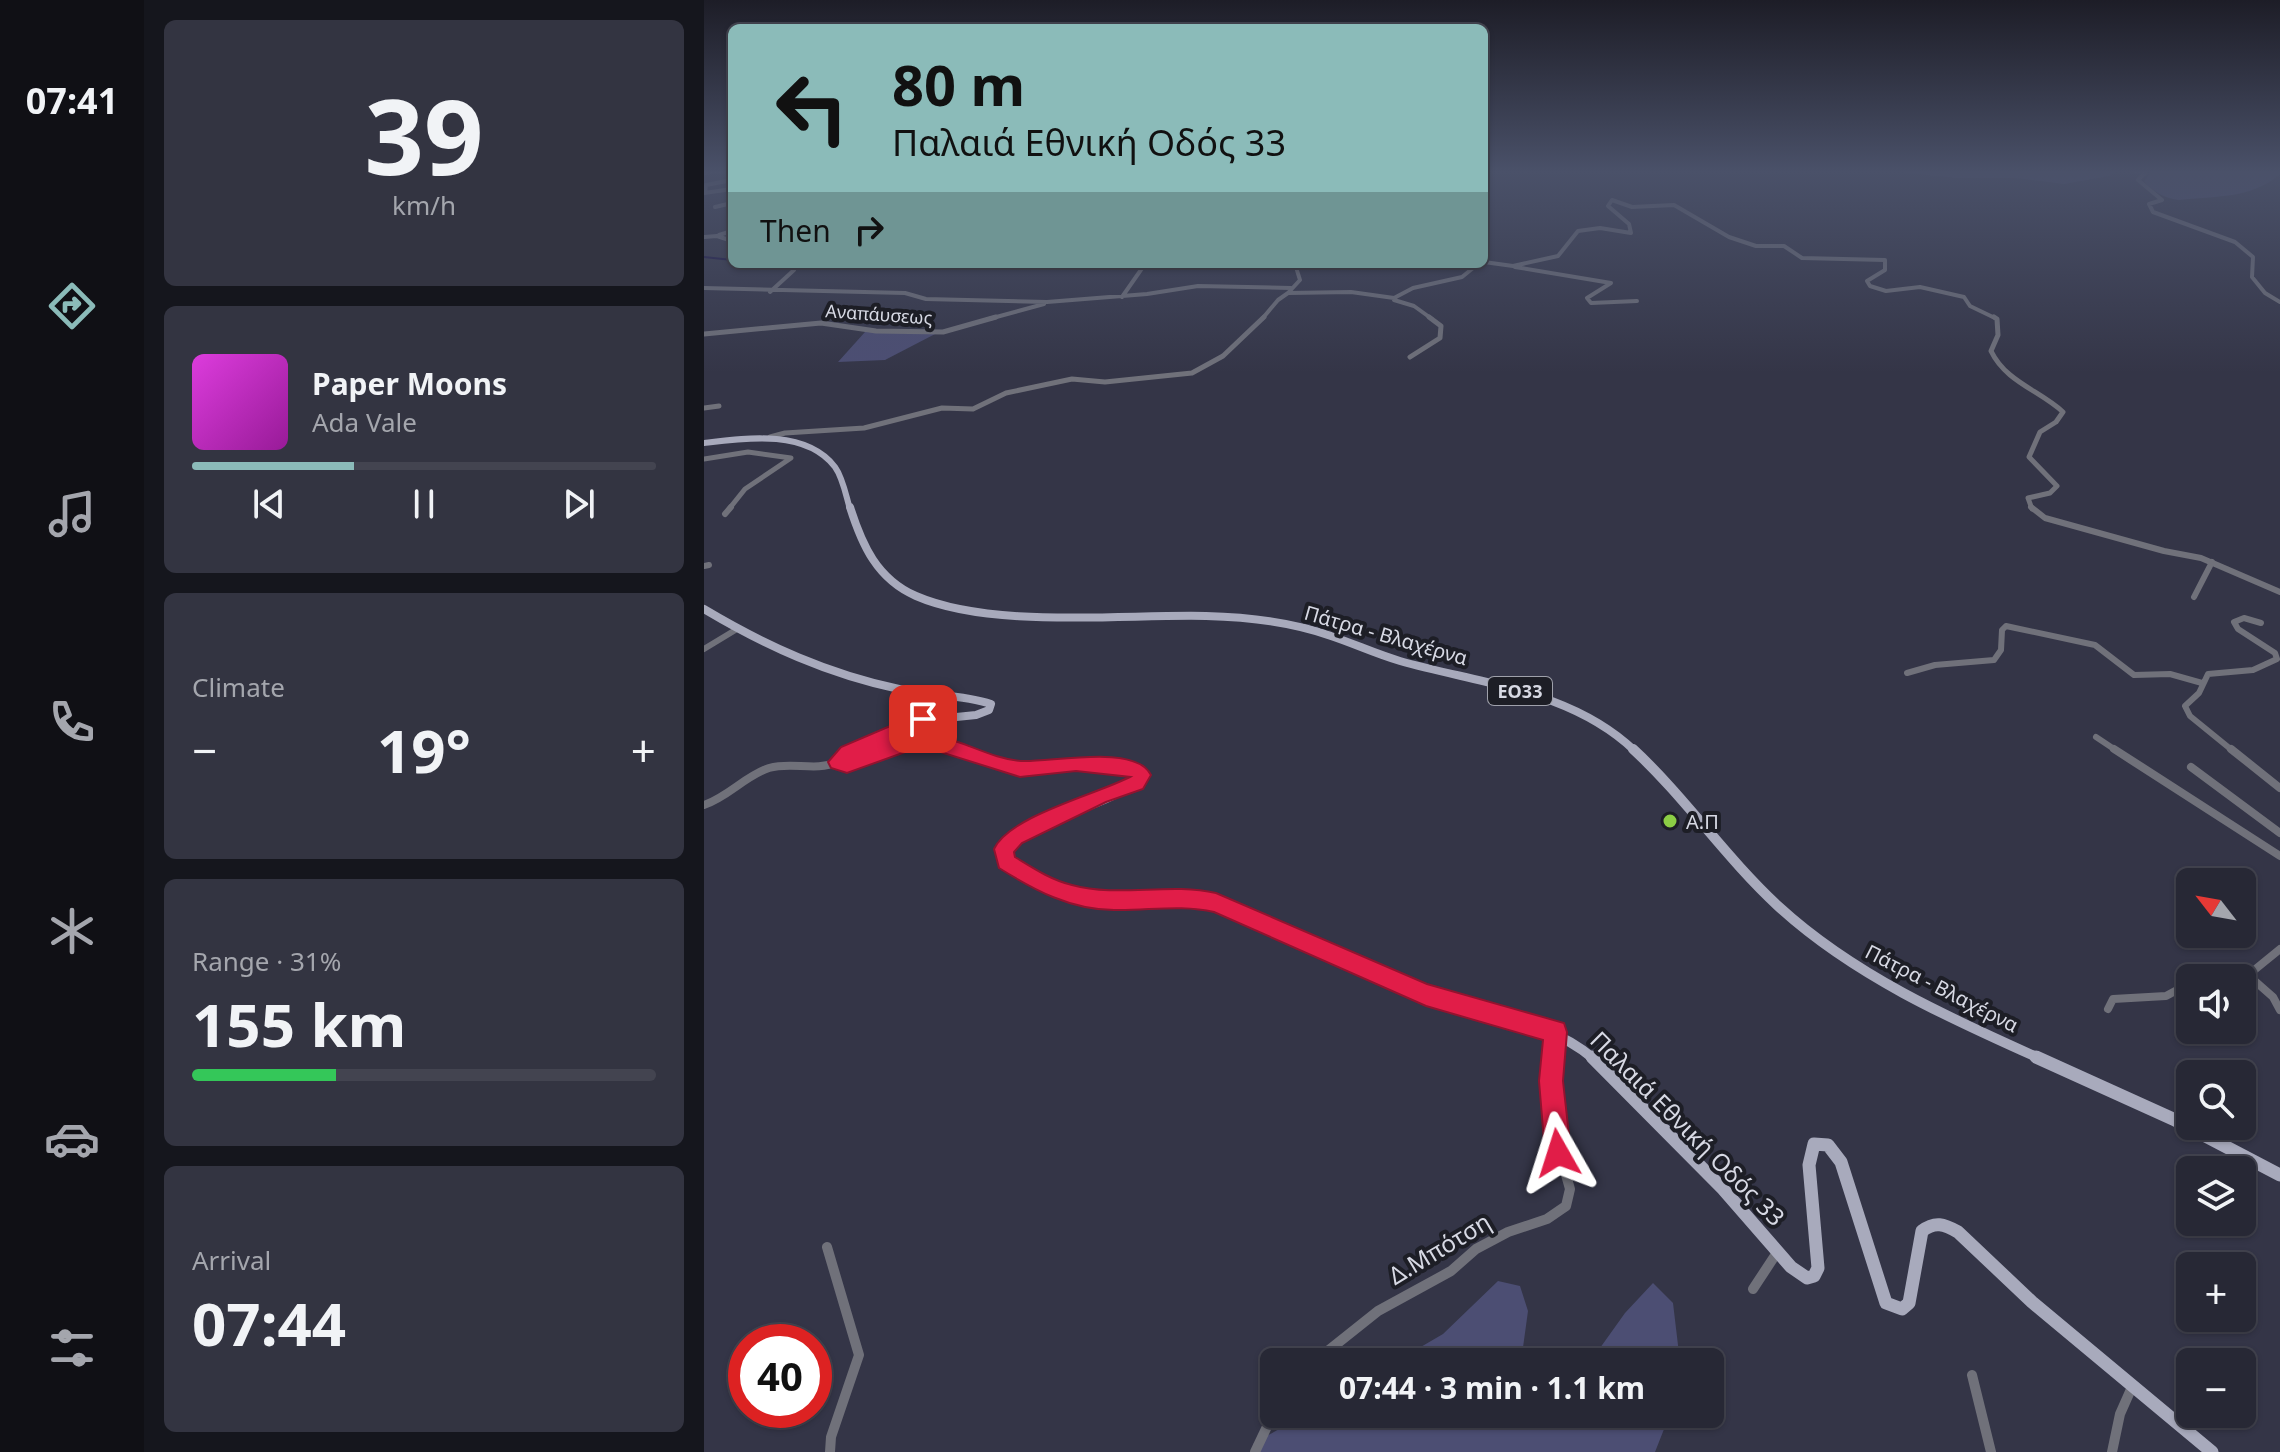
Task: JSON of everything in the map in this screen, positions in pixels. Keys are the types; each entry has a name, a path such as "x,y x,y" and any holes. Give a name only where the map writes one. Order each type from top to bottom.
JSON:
{"main road":[{"name":"Πάτρα - Βλαχέρνα","path":"704,441 770,437 813,448 836,468 870,558 888,580 917,597 980,611 1012,614 1208,616 1258,620 1330,636 1371,652 1544,697 1585,713 1651,766 1740,868 1775,902 1846,959 1924,1003 2192,1129 2280,1175"},
{"path":"704,609 790,657 819,668 900,690 984,700 991,704 989,710 981,715 934,717 910,723 872,744 847,753 837,762"},
{"name":"Παλαιά Εθνική Οδός 33","path":"837,762 847,765 908,743 931,742 1020,769 1076,763 1135,770 1142,775 1136,784 1099,797 1015,837 1004,849 1006,862 1040,883 1072,895 1111,901 1198,899 1216,903 1426,995 1556,1032 1603,1067 1723,1189 1799,1275 1807,1278 1814,1276 1818,1268 1809,1165 1814,1144 1828,1145 1841,1162 1886,1303 1902,1309 1909,1303 1922,1231 1931,1224 1945,1224 1958,1232 2032,1302 2212,1452"}],"street":[{"path":"1513,266 1558,256 1573,238"},
{"path":"1731,238 1756,246 1784,246 1795,256 1806,259 1883,259 1887,263 1885,270 1869,279 1867,283 1870,286 1886,291 1920,287 1964,297 1970,306 1997,319 1998,335 1991,351 2006,374 2056,404 2063,412 2056,422 2040,432 2029,457 2057,486 2050,493 2028,498 2032,509 2045,518 2071,526 2212,562 2280,592"},
{"path":"2223,238 2235,242 2253,257 2252,277 2265,293 2280,302"},
{"path":"1488,263 1538,274 1583,276 1611,283 1587,298 1591,303 1637,301"},
{"path":"1122,297 1142,268"},
{"path":"770,437 785,433 864,428 942,408 973,409 1006,393 1072,379 1105,382 1203,370 1242,342 1278,299 1290,291 1300,280 1296,268"},
{"path":"1388,299 1401,296 1413,288 1462,277 1473,268"},
{"path":"770,292 794,270"},
{"path":"704,288 905,293 926,299 1047,302 1122,297 1198,286 1351,292 1414,306 1441,326 1440,338 1410,357"},
{"name":"Αναπάυσεως","path":"704,334 821,323 880,332 943,332 1047,302"},
{"path":"704,408 719,406"},
{"path":"704,459 744,450 773,452 791,458 745,489 725,514"},
{"path":"2194,597 2212,562"},
{"path":"2261,623 2244,618 2234,622 2238,629 2275,653 2277,659 2269,667 2212,672 2204,677 2199,693 2186,703 2187,712 2280,788"},
{"path":"1907,673 1935,665 1994,660 2000,654 2002,630 2006,626 2095,645 2107,651 2123,669 2134,675 2167,674 2202,683"},
{"path":"704,649 737,629"},
{"path":"2096,737 2280,856"},
{"path":"704,805 727,796 767,769 822,769 837,762"},
{"path":"2191,767 2280,833"},
{"path":"2256,968 2280,949"},
{"path":"2256,985 2273,997 2280,1010"},
{"path":"2108,1009 2113,999 2166,996 2176,991"},
{"name":"Δ.Μπότση","path":"1332,1348 1378,1311 1451,1271 1476,1249 1508,1232 1547,1219 1566,1206 1571,1181 1558,1153 1551,1081 1556,1032"},
{"path":"827,1247 859,1355 831,1437 830,1452"},
{"path":"1753,1289 1778,1251"},
{"path":"1972,1375 1991,1452"},
{"path":"2112,1452 2120,1414 2132,1387"},
{"path":"1255,1452 1266,1428"}],"shaded area":[{"path":"865,332 937,333 885,360 838,362"},
{"path":"1498,1281 1520,1286 1528,1311 1523,1348 1419,1348 1443,1334"},
{"path":"1653,1283 1673,1303 1678,1348 1600,1348 1625,1313"},
{"path":"1281,1428 1664,1428 1655,1452 1254,1452 1253,1444"}],"waterway":[{"path":"704,257 728,260"}],"place":[{"name":"Α.Π","path":"1670,821"}],"route":[{"path":"923,719 841,756 837,762 847,765 908,743 931,742 1020,769 1076,763 1135,770 1142,775 1136,784 1099,797 1015,837 1004,849 1006,862 1040,883 1072,895 1111,901 1198,899 1216,903 1426,995 1556,1032 1551,1081 1558,1153"}]}
